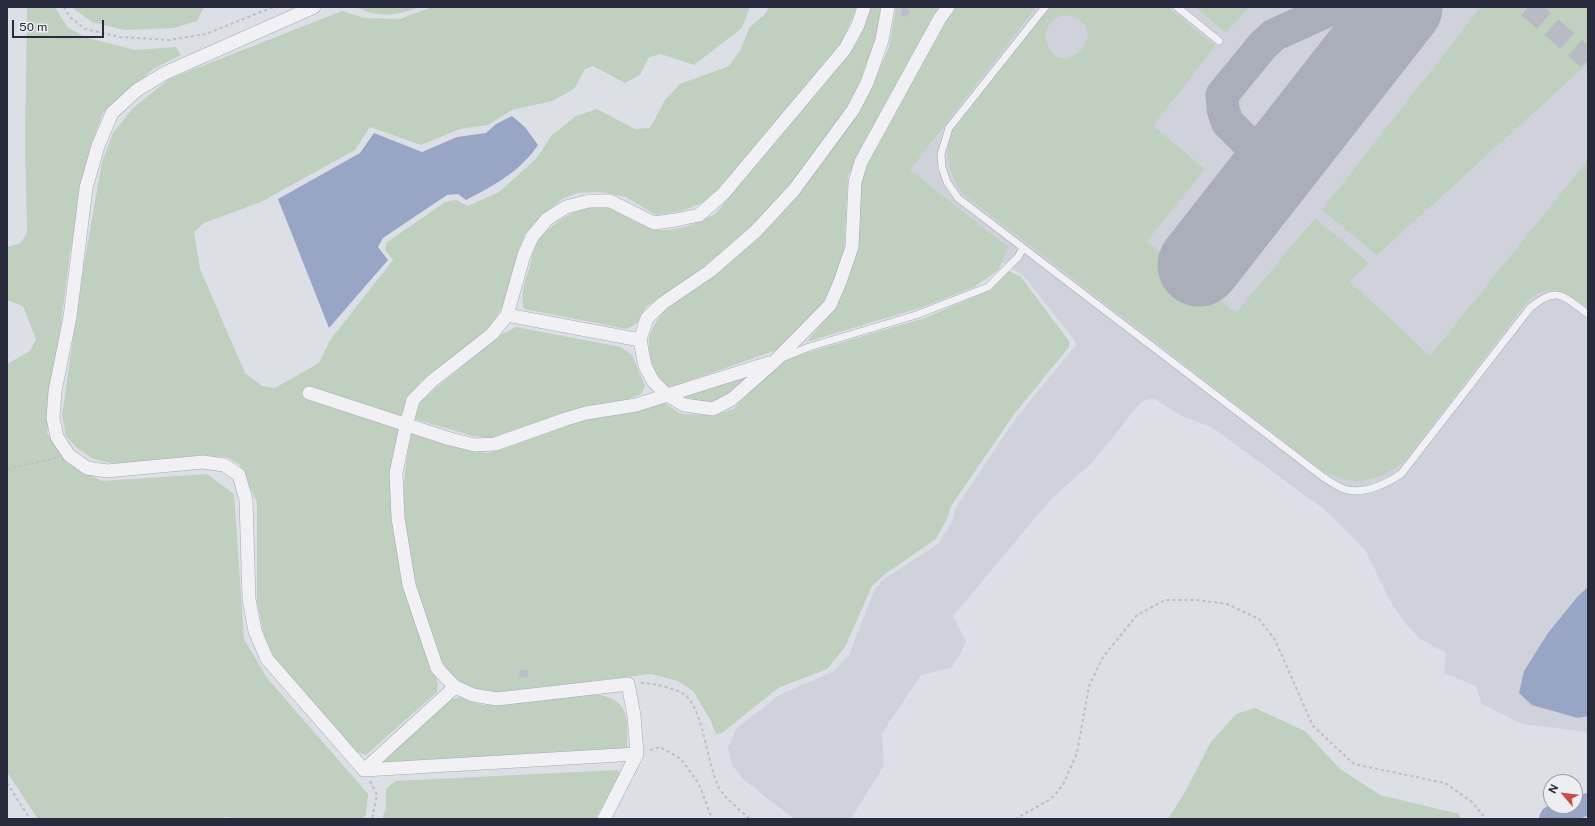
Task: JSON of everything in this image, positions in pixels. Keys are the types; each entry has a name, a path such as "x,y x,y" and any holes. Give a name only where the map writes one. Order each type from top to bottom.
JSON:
{"street":[{"path":"314,7 165,73 137,90 112,113 98,146 86,188 70,317 55,391 53,418 57,437 69,455 87,468 107,471 203,462 224,465 239,475 246,500 249,599 255,631 267,659 364,770"},
{"path":"604,819 637,754 634,715 628,684 497,699 473,695 455,687 437,668 409,585 398,518 396,473 406,426 414,400 432,380 492,334 507,314 524,254 532,237 547,219 566,208 589,201 610,201 654,223 699,215 722,194 845,49 858,25 864,7"},
{"path":"888,7 882,40 867,83 853,110 794,190 756,230 716,266 662,303 647,318 640,340 645,366 653,381 667,395 684,405 714,409 732,399 775,361 830,304 840,282 852,248 855,182 861,162 936,25 948,7"},
{"path":"507,314 640,340"},
{"path":"308,393 406,426 475,445 495,444 579,415 636,404 775,361"},
{"path":"364,770 455,687"},
{"path":"364,770 637,754"}],"lane":[{"path":"1045,7 949,128 941,154 942,167 946,182 958,198 1323,477 1347,490 1373,487 1387,483 1401,474 1530,308 1541,298 1552,294 1566,298 1588,314"},
{"path":"1177,7 1219,40"},
{"path":"775,361 809,347 916,315 988,287 1018,257 1023,248"}],"path":[{"path":"64,7 70,17 85,28 120,37 169,40 206,34 273,7"},
{"path":"7,469 69,455"},
{"path":"1015,819 1051,799 1063,785 1077,753 1089,686 1103,656 1137,616 1165,600 1198,600 1227,604 1258,619 1275,640 1313,726 1354,764 1445,783 1472,802 1486,819"},
{"path":"628,684 651,683 674,690 689,698 699,721 709,761 719,787 750,819"},
{"path":"637,754 660,747 681,758 699,784 712,819"},
{"path":"364,770 377,795 372,819"},
{"path":"7,783 30,819"}],"shaded area":[{"path":"972,7 1588,7 1588,732 1522,724 1482,704 1476,686 1444,673 1446,653 1420,639 1406,624 1390,601 1365,550 1325,510 1213,428 1182,416 1153,398 1141,402 1092,463 1052,498 953,616 966,641 961,653 951,668 921,675 882,733 884,765 851,819 794,819 743,779 732,765 728,748 737,728 778,696 834,671 849,655 875,589 884,579 938,544 953,520 955,509 1016,418 1076,345 1073,338 1023,275 986,253 901,177"}],"green space":[{"path":"27,7 55,7 68,28 88,38 135,50 176,47 181,55 153,69 103,113 90,147 70,253 47,433 67,463 102,481 207,474 234,494 244,639 267,678 368,794 366,815 362,819 242,819 225,817 222,819 38,819 7,772 7,364 30,351 36,339 23,306 7,300 7,247 21,243 27,232 25,145"},
{"path":"71,7 204,7 197,21 174,28 124,30 92,22"},
{"path":"357,7 419,7 395,14 380,14 365,11"},
{"path":"432,7 750,7 742,28 694,65 661,54 649,57 640,75 625,83 593,66 585,69 574,89 552,101 512,110 488,125 460,129 421,145 370,127 355,150 261,202 204,223 194,232 200,269 245,373 262,386 275,388 319,363 330,340 393,260 385,250 386,243 445,202 456,200 468,206 499,192 536,159 552,135 576,116 597,109 635,129 650,128 665,100 680,84 729,66 741,49 749,28 766,13 769,7 857,7 842,42 724,186 702,203 682,211 656,215 626,197 599,192 577,193 562,199 544,214 525,234 506,300 493,323 471,344 421,381 410,395 400,417 306,386 303,397 400,429 392,467 430,662 438,683 437,692 366,755 356,752 274,657 265,640 257,602 257,502 239,464 226,457 203,456 115,464 93,459 77,448 66,436 62,415 84,264 102,162 113,133 133,108 169,79 342,11 364,18 400,19"},
{"path":"871,7 885,7 877,43 852,100 792,183 747,232 689,279 646,307 637,323 627,329 524,309 522,297 523,291 535,246 550,228 568,215 589,208 608,208 648,227 669,230 696,223 715,214 858,41"},
{"path":"896,7 940,7 848,176 844,254 831,289 817,313 777,350 668,388 655,371 649,348 650,334 662,312 824,159 869,94 889,47"},
{"path":"956,7 1036,7 910,170 1008,247 999,270 974,287 920,308 806,342 834,307 847,283 858,239 861,186 869,159 918,66"},
{"path":"1050,7 1168,7 1215,46 1153,126 1205,169 1147,241 1236,313 1315,218 1369,263 1349,281 1430,356 1588,160 1588,308 1560,291 1547,291 1530,298 1404,462 1394,469 1375,478 1356,481 1346,480 1323,471 962,193 953,176 948,161 949,144 955,126","holes":["1066,15 1081,21 1087,30 1087,40 1081,50 1072,57 1062,58 1052,53 1045,38 1047,29 1051,22 1061,16"]},
{"path":"1195,7 1249,7 1226,33"},
{"path":"1481,7 1588,7 1588,63 1377,255 1322,210"},
{"path":"1009,271 1021,277 1069,341 1069,347 1015,413 951,506 948,517 936,539 885,574 872,586 845,647 827,669 778,688 722,733 716,734 710,719 693,691 678,681 651,674 491,693 463,684 455,678 445,665 435,646 419,596 408,543 405,520 404,485 411,433 469,450 487,453 511,446 577,421 663,402 681,414 714,415 733,409 779,363 802,354 925,318 988,291"},
{"path":"516,327 621,347 632,355 645,386 641,394 629,399 584,407 496,439 473,436 414,419 419,404 436,388 502,334"},
{"path":"755,373 740,386 712,402 693,402 684,396"},
{"path":"594,694 614,700 621,705 626,719 627,749 381,764 383,759 442,703 459,697 483,705"},
{"path":"1255,708 1305,731 1339,768 1380,795 1459,814 1461,819 1168,819 1185,792 1211,742 1236,714"},
{"path":"617,770 621,774 595,819 382,819 386,808 386,789 395,781"}],"water":[{"path":"512,116 525,127 538,145 531,154 523,163 506,177 486,189 466,200 458,194 447,195 383,238 378,247 388,260 329,328 278,199 360,153 374,133 422,152 457,137 486,133 496,124"},
{"path":"1588,587 1588,716 1578,718 1532,705 1519,693 1524,671 1548,633 1578,596"}],"building":[{"path":"903,7 910,10 907,17 900,15"},
{"path":"528,670 528,677 520,678 519,671"}],"waterway":[{"path":"1550,819 1551,817 1588,804"}],"taxiway":[{"path":"1301,134 1275,143 1260,144 1246,141 1227,122 1223,109 1222,95 1263,45 1274,35 1336,7"}],"runway":[{"path":"1199,265 1401,7"}],"tunnel":[{"path":"1528,7 1588,59"}]}
